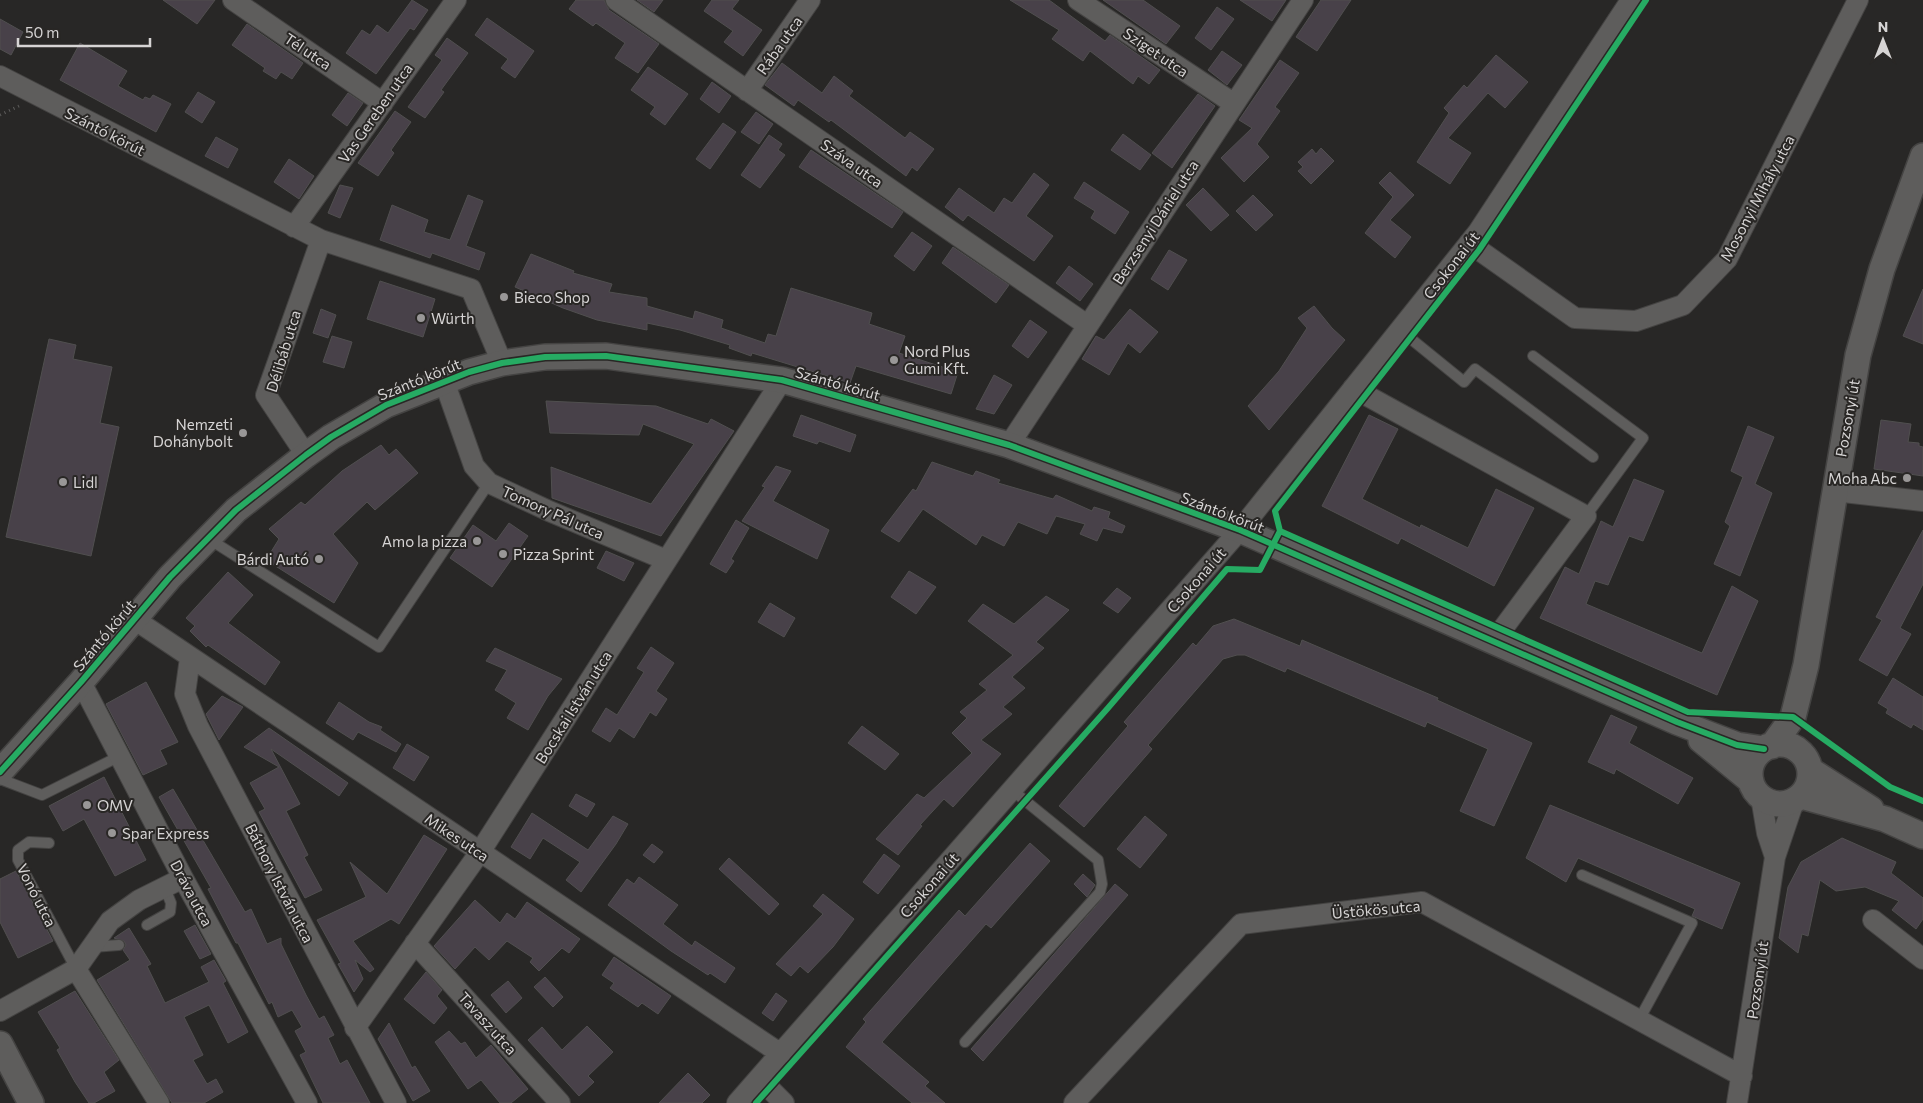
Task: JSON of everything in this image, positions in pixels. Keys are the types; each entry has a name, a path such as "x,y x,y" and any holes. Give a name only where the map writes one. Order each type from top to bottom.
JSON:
{"street":[{"name":"Tél utca","path":"233,0 383,103"},
{"name":"Vas Gereben utca","path":"294,227 456,0"},
{"name":"Száva utca","path":"616,0 1087,326"},
{"name":"Rába utca","path":"748,91 810,0"},
{"name":"Sziget utca","path":"1078,0 1233,103"},
{"name":"Berzsenyi Dániel utca","path":"1009,445 1233,103 1303,0"},
{"name":"Csokonai út","path":"737,1103 1240,530 1469,243 1631,0"},
{"name":"Mosonyi Mihály utca","path":"1469,243 1575,318 1636,321 1683,305 1728,259 1858,0"},
{"name":"Szántó körút","path":"0,76 321,240 471,290 502,363"},
{"name":"Pozsonyi út","path":"1768,748 1793,717 1806,665 1834,491 1861,345 1882,269 1923,156"},
{"name":"Délibáb utca","path":"306,455 266,395 321,240"},
{"name":"Szántó körút","path":"0,772 81,682 170,577 236,510 331,436 386,405 444,381 502,363 545,357 606,356 782,380 1009,445 1240,530 1677,722 1737,745 1768,748"},
{"name":"Bocskai István utca","path":"355,1028 480,852 782,380"},
{"name":"Tomory Pál utca","path":"444,381 474,466 490,483 541,508 666,560"},
{"path":"1354,388 1586,516 1493,642"},
{"path":"1834,491 1923,501"},
{"name":"Mikes utca","path":"134,619 781,1054"},
{"name":"Báthory István utca","path":"190,658 185,694 198,726 396,1103"},
{"name":"Dráva utca","path":"81,682 183,878 307,1103"},
{"path":"1793,717 1808,765 1810,781 1798,798"},
{"path":"1793,717 1841,789"},
{"name":"Szántó körút","path":"1677,722 1756,789"},
{"path":"1885,819 1798,798 1778,804 1756,789 1753,762 1768,748 1789,746 1799,751 1808,765 1885,819 1923,836"},
{"name":"Pozsonyi út","path":"1756,789 1775,857"},
{"name":"Pozsonyi út","path":"1737,1103 1775,857 1798,798"},
{"path":"0,1011 76,969 110,921 139,900 183,878"},
{"name":"Üstökös utca","path":"1074,1103 1241,924 1422,902 1742,1076"},
{"path":"1873,920 1923,958"},
{"name":"Tavasz utca","path":"415,944 560,1103"},
{"path":"76,969 159,1103"},
{"path":"0,1044 31,1103"},
{"path":"759,1078 784,1103"}],"lane":[{"path":"1400,330 1464,382 1475,369 1592,457"},
{"path":"1533,356 1643,438 1586,516"},
{"path":"208,539 379,647 490,483"},
{"path":"0,779 42,796 120,756"},
{"path":"965,1042 1100,892 1102,884 1098,860 1012,790"},
{"name":"Vonó utca","path":"49,843 29,842 18,850 18,860 76,969"},
{"path":"1582,875 1692,923 1639,1020"},
{"path":"147,925 170,912 171,903 164,886"},
{"path":"90,947 119,945"}],"building":[{"path":"163,0 215,0 197,24"},
{"path":"412,0 428,10 414,30 410,28 376,74 346,53 362,30 370,35 377,25 388,33"},
{"path":"576,0 604,0 609,10 659,44 638,73 615,58 625,43 596,23 593,26 569,9"},
{"path":"637,0 663,0 654,12"},
{"path":"712,0 739,0 732,9 762,30 743,56 724,42 733,31 704,11"},
{"path":"1010,0 1049,0 1105,41 1110,35 1160,70 1149,84 1138,76 1133,84 1090,51 1083,61 1052,39 1059,30"},
{"path":"1103,0 1143,0 1180,26 1166,44"},
{"path":"1240,0 1286,0 1272,21"},
{"path":"1321,0 1351,0 1317,51 1296,37"},
{"path":"1217,7 1234,19 1211,50 1195,38"},
{"path":"487,18 534,51 515,78 501,68 508,59 475,35"},
{"path":"0,19 23,32 11,55 0,49"},
{"path":"247,24 303,63 292,79 281,72 276,79 263,71 265,68 232,45"},
{"path":"447,38 468,53 441,90 444,92 425,118 408,107 442,60 435,55"},
{"path":"80,43 127,71 118,86 143,100 145,97 150,99 153,95 171,104 156,132 60,80"},
{"path":"1222,51 1242,65 1227,85 1208,70"},
{"path":"1496,55 1528,82 1505,108 1488,93 1448,138 1471,153 1450,184 1417,162 1449,113 1444,108 1464,85 1467,88"},
{"path":"1280,60 1299,73 1275,107 1280,111 1257,144 1269,157 1244,182 1221,158 1252,128 1239,120"},
{"path":"782,63 822,93 834,76 853,91 849,96 905,138 910,132 934,149 917,171 912,167 906,176 831,120 829,122 798,100 794,106 765,85"},
{"path":"648,67 688,94 665,125 650,114 655,107 631,90"},
{"path":"712,82 731,96 719,113 700,99"},
{"path":"198,92 215,102 202,123 185,112"},
{"path":"348,93 363,103 347,126 332,115"},
{"path":"1198,94 1215,106 1172,168 1152,153"},
{"path":"395,111 411,122 391,150 394,153 378,176 358,163"},
{"path":"756,112 773,124 759,144 741,132"},
{"path":"723,123 736,132 710,169 696,159"},
{"path":"1123,134 1151,155 1140,170 1111,150"},
{"path":"769,135 782,144 778,150 785,155 760,188 741,175"},
{"path":"216,137 238,149 228,168 205,156"},
{"path":"1321,148 1334,161 1311,184 1298,171 1303,167 1298,162 1312,149 1316,154"},
{"path":"811,150 903,212 892,228 799,167"},
{"path":"289,159 314,176 299,199 274,182"},
{"path":"1390,172 1414,195 1390,220 1411,237 1395,258 1365,233 1393,197 1379,183"},
{"path":"1034,173 1049,185 1026,216 1053,236 1034,261 968,215 963,221 945,207 959,188 994,213 1004,198 1012,203"},
{"path":"1084,182 1129,212 1115,234 1091,218 1095,211 1074,198"},
{"path":"340,185 353,188 340,218 328,213"},
{"path":"1203,188 1229,215 1211,231 1186,205"},
{"path":"468,195 483,201 466,246 485,253 479,270 432,253 430,258 380,240 392,205 428,220 424,232 450,240"},
{"path":"1253,195 1273,215 1256,231 1236,211"},
{"path":"912,232 932,246 914,271 894,256"},
{"path":"953,247 1009,285 996,303 942,263"},
{"path":"1169,250 1187,260 1168,290 1151,279"},
{"path":"531,254 574,271 573,273 612,284 609,292 647,298 647,306 693,319 695,311 723,320 721,328 765,343 768,334 776,336 791,288 872,313 869,324 905,336 899,353 958,372 951,394 856,366 850,383 752,353 751,356 729,348 730,345 680,330 647,323 647,330 597,320 563,308 515,287"},
{"path":"1069,266 1093,284 1080,301 1056,283"},
{"path":"380,281 435,299 423,337 367,319"},
{"path":"1923,289 1923,344 1903,336"},
{"path":"1314,306 1332,328 1345,340 1269,430 1248,406 1279,371 1307,328 1298,318"},
{"path":"321,309 336,315 328,338 313,333"},
{"path":"1130,309 1158,332 1140,353 1128,343 1109,375 1082,359 1096,336 1104,340"},
{"path":"1030,320 1047,332 1028,358 1012,346"},
{"path":"332,336 352,342 344,368 323,362"},
{"name":"Lidl","path":"49,339 76,345 73,359 112,367 100,423 119,427 91,556 6,537"},
{"path":"994,375 1012,385 994,414 976,409"},
{"path":"546,401 656,406 708,424 711,419 734,431 661,536 552,498 551,467 651,504 694,444 643,424 639,435 550,433"},
{"path":"801,415 856,435 850,452 819,441 817,444 793,436"},
{"path":"1369,415 1398,429 1362,499 1420,528 1421,525 1468,548 1496,489 1534,508 1494,586 1401,538 1398,544 1322,506"},
{"path":"1881,420 1911,424 1908,442 1919,443 1919,446 1923,447 1923,476 1874,469"},
{"path":"1748,426 1774,437 1755,484 1772,493 1740,576 1714,564 1730,526 1725,522 1743,477 1731,471"},
{"path":"381,445 389,455 396,449 418,473 375,510 367,502 333,534 358,563 334,603 266,560 279,539 269,529 301,502 305,505 342,471"},
{"path":"932,462 973,476 976,471 1000,480 998,483 1053,499 1056,495 1092,511 1094,507 1110,512 1108,518 1125,526 1122,533 1103,528 1097,541 1080,534 1085,524 1056,516 1047,534 1018,522 1004,546 982,535 976,545 923,509 899,542 881,531 913,489 916,491"},
{"path":"776,466 791,471 773,501 829,530 817,559 742,521 765,487 762,486"},
{"path":"1634,479 1664,491 1643,541 1629,536 1608,585 1595,581 1586,604 1702,653 1732,586 1758,601 1717,695 1540,618 1565,567 1579,574 1601,521 1613,527"},
{"path":"736,520 749,528 731,559 734,561 726,573 710,564"},
{"path":"509,523 528,536 492,587 450,558 473,525 496,541"},
{"path":"1923,530 1923,584 1900,628 1911,634 1887,676 1859,660 1882,620 1876,617"},
{"path":"606,551 634,563 624,581 597,568"},
{"path":"909,571 936,587 916,614 891,597"},
{"path":"228,572 253,595 228,623 280,662 265,685 208,645 206,647 190,631 195,626 186,618"},
{"path":"1117,588 1131,598 1118,613 1103,603"},
{"path":"1046,596 1069,610 1036,642 1044,648 1012,677 1025,688 1003,707 1012,714 981,740 1001,754 953,807 944,799 920,825 922,826 898,855 876,839 917,794 924,798 972,753 952,733 967,718 960,712 987,690 979,684 1013,655 968,621 983,604 1014,624"},
{"path":"770,603 795,618 784,637 758,622"},
{"path":"1234,619 1300,646 1302,640 1438,698 1437,700 1532,743 1494,826 1460,811 1488,749 1427,722 1425,727 1287,668 1285,672 1245,655 1237,655 1223,659 1148,745 1152,749 1084,827 1059,806 1128,726 1124,722 1193,643 1196,646 1213,626"},
{"path":"651,647 674,663 656,691 667,699 656,716 650,712 634,738 619,728 610,742 592,731 606,708 617,715 644,672 637,668"},
{"path":"495,648 562,679 548,696 528,730 507,718 516,703 495,690 507,670 486,661"},
{"path":"1893,678 1923,697 1923,730 1913,724 1911,728 1886,713 1888,709 1878,703"},
{"path":"146,682 178,742 160,750 167,764 143,775 106,704"},
{"path":"222,696 243,707 219,740 206,714"},
{"path":"339,702 369,722 382,727 380,730 401,744 396,752 358,732 353,740 326,723"},
{"path":"1611,715 1637,727 1629,743 1693,778 1678,804 1616,769 1614,774 1588,762"},
{"path":"862,726 899,754 885,770 848,743"},
{"path":"269,728 348,783 339,796 271,749 300,804 286,811 308,855 304,857 322,890 305,898 259,812 265,809 250,783 279,767 244,747"},
{"path":"407,744 429,757 414,781 393,768"},
{"path":"104,777 146,860 115,876 84,819 63,831 49,806"},
{"path":"173,789 245,912 251,909 267,944 281,938 281,944 319,1019 324,1016 334,1035 328,1038 340,1064 347,1060 370,1103 323,1103 300,1055 306,1052 295,1031 302,1027 292,1010 278,1017 272,1002 269,1004 208,889 211,888 159,797"},
{"path":"576,794 595,804 587,817 569,806"},
{"path":"1550,805 1740,883 1722,929 1692,916 1695,909 1578,858 1566,882 1526,858"},
{"path":"532,813 588,850 613,816 628,824 616,844 581,892 566,880 580,862 543,838 530,859 511,847"},
{"path":"1145,816 1167,835 1140,868 1117,849"},
{"path":"424,835 447,849 399,924 391,919 353,941 374,969 370,972 355,960 363,979 354,992 338,964 341,963 317,920 366,897 350,862 387,894"},
{"path":"1842,838 1896,862 1891,873 1923,898 1923,919 1916,929 1892,910 1899,901 1865,887 1836,891 1820,880 1808,936 1802,934 1798,953 1779,938 1788,887 1801,862"},
{"path":"1030,843 1050,861 991,928 986,924 882,1042 929,1082 925,1086 945,1103 912,1103 846,1047 866,1022 863,1019 959,910 965,916"},
{"path":"652,844 663,852 654,863 643,855"},
{"path":"884,854 900,866 878,894 863,882"},
{"path":"729,858 779,904 769,915 719,869"},
{"path":"16,871 53,941 18,958 0,922 0,879"},
{"path":"1083,874 1095,885 1087,897 1074,884"},
{"path":"639,877 678,905 663,924 692,946 695,941 735,968 725,983 710,973 708,975 671,951 608,905 627,879 634,884"},
{"path":"1115,884 1128,895 983,1061 971,1049"},
{"path":"823,894 854,919 833,947 808,973 800,966 791,976 776,964 823,914 813,906"},
{"path":"475,900 500,923 507,913 515,919 527,902 580,939 569,953 562,948 539,971 530,962 533,958 507,941 489,960 475,947 455,969 434,946"},
{"path":"195,925 211,954 200,959 184,931"},
{"path":"129,928 151,964 147,966 165,1003 209,982 201,967 214,960 226,981 223,983 248,1032 228,1043 209,1005 184,1017 203,1055 193,1060 207,1084 216,1079 223,1092 204,1103 172,1103 97,980 130,960 123,950 126,945 124,941 114,938"},
{"path":"614,957 671,996 658,1014 642,1003 638,1007 610,988 614,983 602,975"},
{"path":"426,972 442,990 437,996 447,1008 434,1024 404,999"},
{"path":"545,977 563,997 553,1007 534,987"},
{"path":"508,981 522,998 506,1013 491,995"},
{"path":"75,991 119,1060 104,1072 115,1091 94,1103 89,1103 75,1082 57,1050 60,1048 38,1012"},
{"path":"776,993 787,1001 773,1021 762,1013"},
{"path":"389,1023 412,1068 415,1066 430,1091 413,1101 378,1039"},
{"path":"587,1026 613,1052 588,1076 594,1082 579,1096 528,1040 542,1027 562,1050"},
{"path":"449,1031 461,1044 465,1042 476,1058 491,1045 528,1089 511,1103 500,1103 481,1080 468,1089 435,1042"},
{"path":"688,1073 710,1095 702,1103 659,1103"}],"cycle path":[{"path":"756,1103 1108,708 1227,569 1260,570 1280,531 1275,511 1479,250 1646,0"},
{"path":"0,772 81,682 170,577 236,510 331,437 386,405 469,372 502,363 545,357 606,356 782,380 1009,445 1240,530 1677,722 1737,745 1764,749"},
{"path":"1280,531 1688,712 1793,717 1890,787 1923,801"}],"place":[{"name":"Bieco Shop","path":"504,297"},
{"name":"Würth","path":"421,318"},
{"name":"Nord Plus Gumi Kft.","path":"894,360"},
{"name":"Nemzeti Dohánybolt","path":"243,433"},
{"name":"Moha Abc","path":"1907,478"},
{"name":"Lidl","path":"63,482"},
{"name":"Amo la pizza","path":"477,541"},
{"name":"Pizza Sprint","path":"503,554"},
{"name":"Bárdi Autó","path":"319,559"},
{"name":"OMV","path":"87,805"},
{"name":"Spar Express","path":"112,833"}]}
